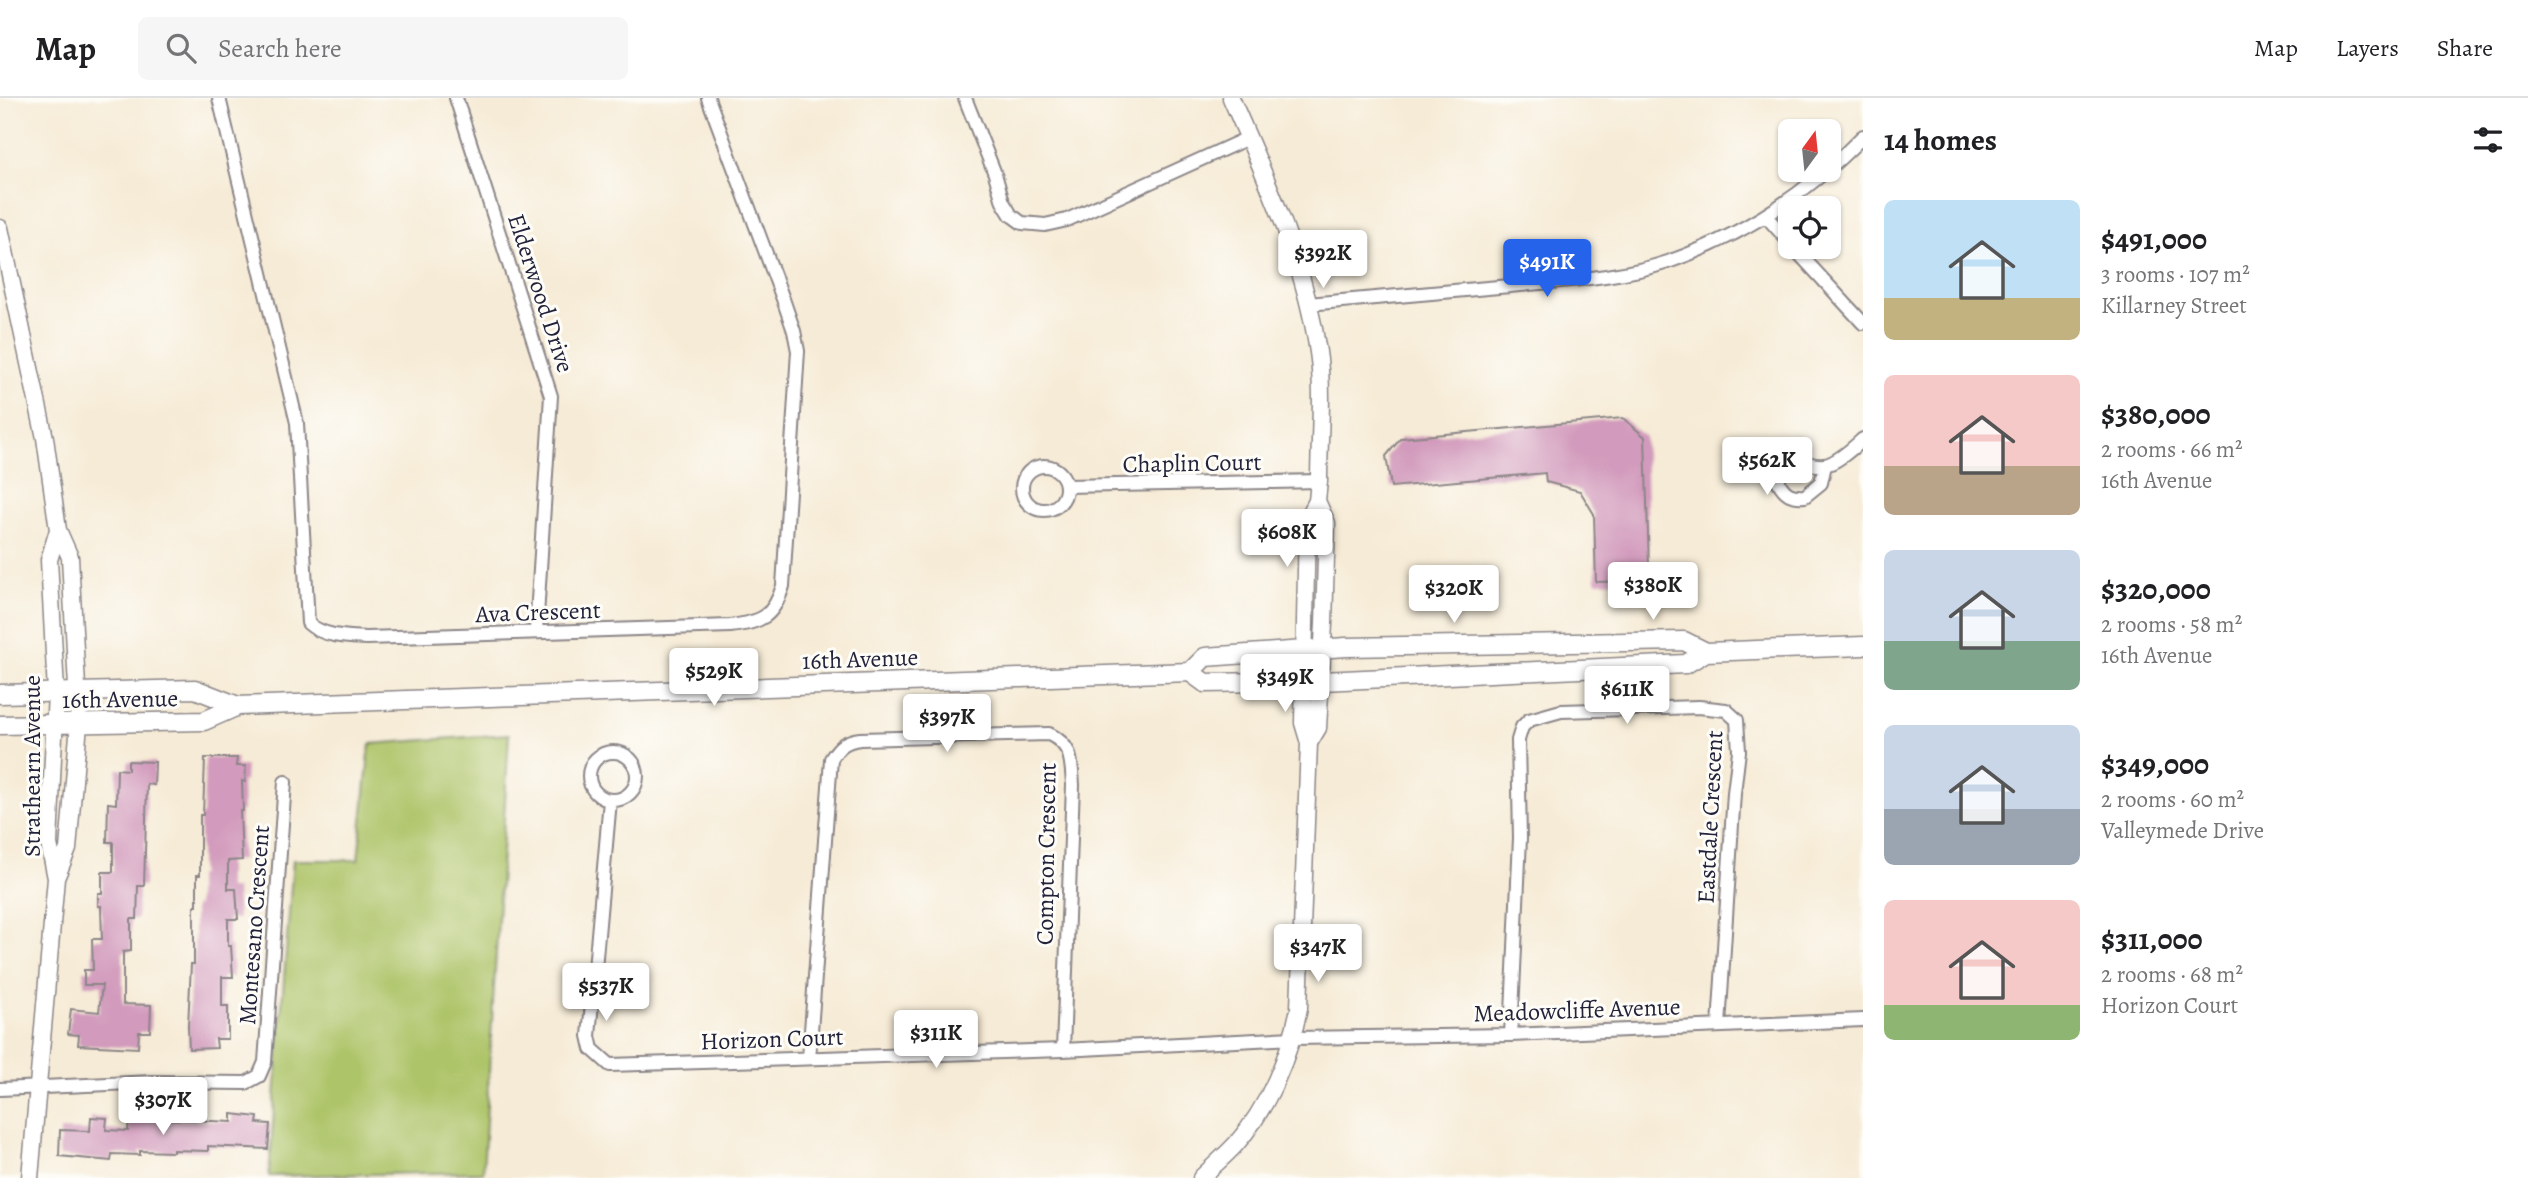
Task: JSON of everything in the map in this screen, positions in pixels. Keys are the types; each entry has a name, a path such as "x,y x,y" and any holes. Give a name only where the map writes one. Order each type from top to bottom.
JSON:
{"main road":[{"name":"16th Avenue","path":"1190,672 1205,657 1323,649 1684,641 1706,652 1863,646"},
{"name":"16th Avenue","path":"0,725 204,721 238,706 1190,672 1205,683 1313,680 1686,664 1706,652"},
{"name":"16th Avenue","path":"0,694 195,689 238,706"}],"street":[{"name":"Ava Crescent","path":"219,98 297,423 308,623 315,630 330,634 367,638 730,626 767,617 777,606 783,586 798,351 783,299 708,98"},
{"name":"Elderwood Drive","path":"456,98 551,396 536,632"},
{"path":"965,98 1003,202 1011,215 1022,223 1045,225 1067,220 1248,138"},
{"path":"1200,1178 1237,1143 1255,1116 1281,1069 1293,1038 1299,1008 1309,743 1318,727 1313,680 1305,650 1307,520 1317,501 1319,481 1318,355 1298,266 1273,195 1231,98"},
{"path":"1308,304 1557,282 1665,263 1712,244 1766,216 1830,169 1863,136"},
{"path":"1766,216 1778,229"},
{"name":"Strathearn Avenue","path":"0,228 45,438 58,530 70,557 79,724 68,849 56,877"},
{"path":"1805,259 1863,323"},
{"path":"1825,465 1848,453 1863,439"},
{"name":"Chaplin Court","path":"1066,486 1319,481"},
{"path":"1313,680 1323,649 1327,523 1317,501"},
{"name":"Strathearn Avenue","path":"30,1178 56,877 49,844 56,692 49,560 58,530"},
{"name":"Eastdale Crescent","path":"1511,1035 1520,838 1518,740 1522,727 1529,720 1561,711 1699,707 1726,710 1737,720 1739,751 1719,1026"},
{"name":"Compton Crescent","path":"809,1058 831,758 848,740 860,739 1049,734 1061,740 1070,754 1073,785 1063,1050"},
{"name":"Montesano Crescent","path":"36,1087 152,1082 246,1083 253,1081 263,1070 277,916 285,782"},
{"name":"Horizon Court","path":"610,800 589,1036 592,1049 610,1065 1063,1050 1293,1038"},
{"name":"Meadowcliffe Avenue","path":"1293,1038 1511,1035 1863,1020"},
{"path":"0,1089 36,1087"}],"green space":[{"path":"509,734 483,1172 269,1176 293,860 358,860 370,744"}],"building":[{"path":"1623,418 1645,437 1649,569 1637,581 1596,582 1594,514 1580,491 1546,482 1545,473 1391,487 1386,456 1401,438"},
{"path":"205,758 237,758 236,766 246,766 245,782 242,781 243,811 240,811 242,860 228,861 228,889 236,889 238,919 228,919 228,946 231,946 233,977 222,977 222,1006 228,1006 228,1039 216,1039 217,1048 189,1049 194,906 197,906 197,875 200,875 200,815 203,815"},
{"path":"128,761 155,762 154,785 147,784 144,886 138,886 137,919 131,919 131,951 123,952 123,1004 151,1005 150,1032 139,1032 138,1048 78,1045 79,1035 68,1034 71,1009 99,1012 102,985 84,985 84,970 93,970 92,939 102,939 98,893 102,893 102,872 113,872 113,842 107,842 108,803 116,804 117,769 128,770"},
{"path":"232,1114 258,1117 257,1123 270,1124 268,1149 208,1146 208,1151 140,1151 140,1155 112,1154 111,1161 59,1156 60,1130 90,1131 91,1117 107,1118 106,1130 128,1131 129,1117 232,1122"}]}
